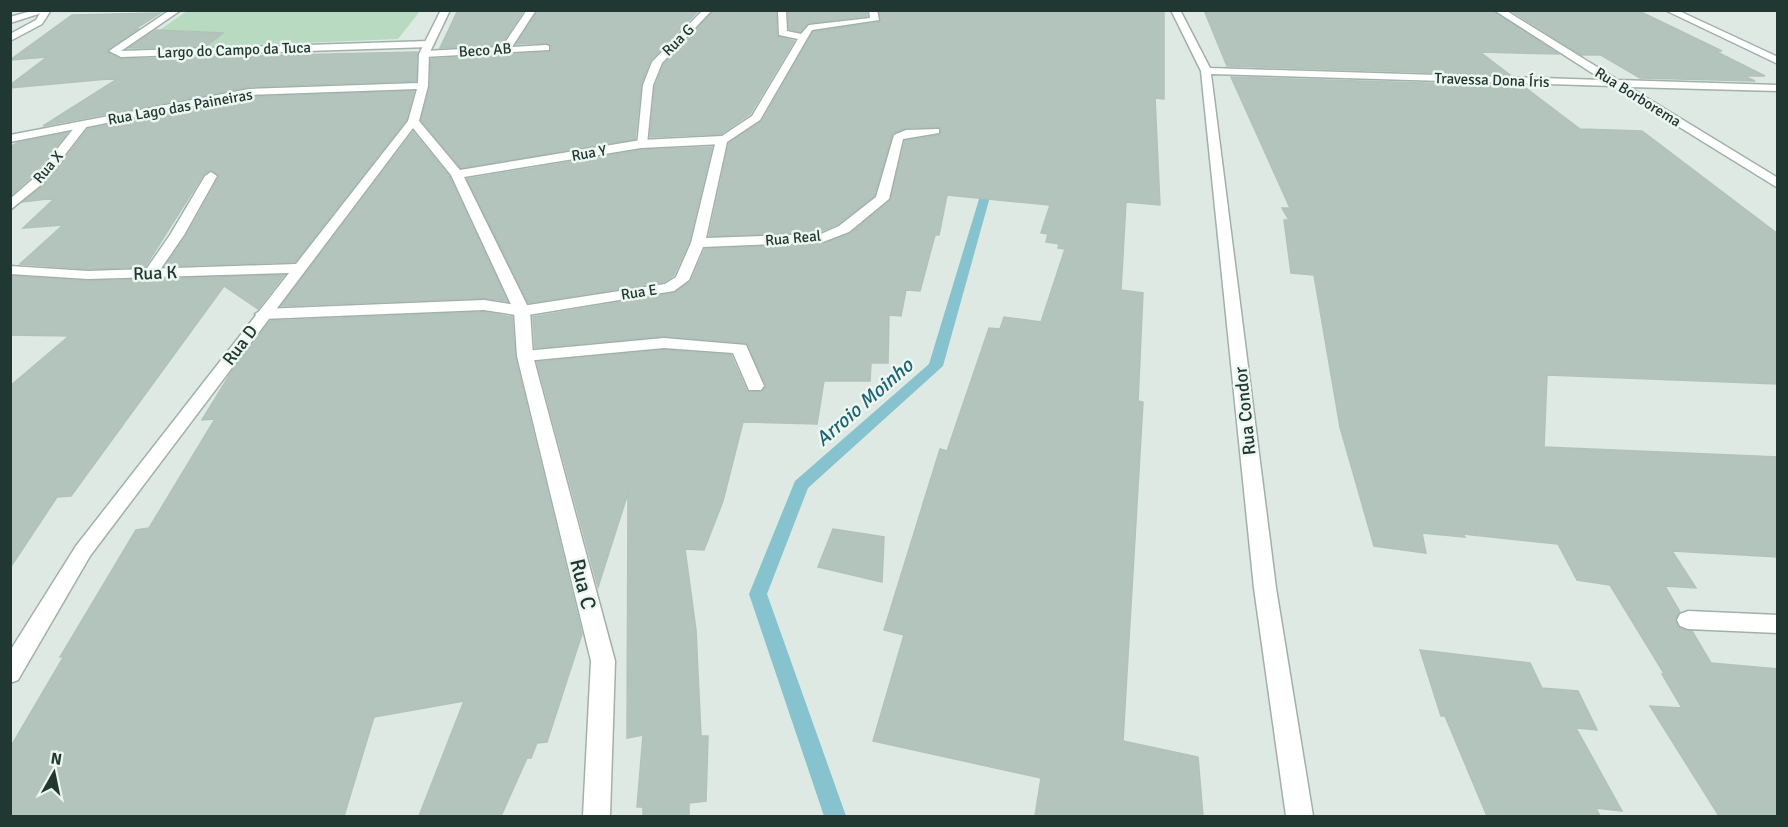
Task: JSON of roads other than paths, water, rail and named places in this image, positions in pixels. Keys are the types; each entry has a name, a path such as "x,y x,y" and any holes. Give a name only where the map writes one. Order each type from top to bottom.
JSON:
{"street":[{"path":"10,20 47,10"},
{"path":"10,38 39,22 47,10"},
{"name":"Largo do Campo da Tuca","path":"177,10 114,51 121,54 426,49"},
{"name":"Rua D","path":"10,673 83,551 413,121 423,87 426,49 446,10"},
{"path":"506,48 532,10"},
{"name":"Rua G","path":"641,144 648,85 657,62 708,10"},
{"path":"782,10 784,20 782,33 804,37"},
{"path":"722,140 756,118 809,28 875,20 873,10"},
{"name":"Rua Condor","path":"1175,10 1206,71 1265,588 1300,816"},
{"name":"Rua Borborema","path":"1498,10 1778,184"},
{"path":"1669,10 1778,61"},
{"name":"Beco AB","path":"426,49 546,48"},
{"name":"Travessa Dona Íris","path":"1206,71 1778,88"},
{"name":"Rua Lago das Paineiras","path":"10,139 249,92 423,87"},
{"name":"Rua C","path":"413,121 457,174 522,311 525,356 603,661 597,816"},
{"name":"Rua X","path":"10,206 38,182 82,125"},
{"name":"Rua Real","path":"698,243 823,238 844,229 882,199 898,137 906,133 935,131"},
{"name":"Rua Y","path":"457,174 641,144 722,140"},
{"name":"Rua E","path":"263,314 484,305 522,311 669,288 682,280 698,243 722,140"},
{"path":"150,274 177,236 212,176"},
{"name":"Rua K","path":"10,270 88,275 300,268"},
{"path":"525,356 664,343 740,349 755,386"},
{"path":"1688,620 1778,624"}],"waterway":[{"name":"Arroio Moinho","path":"835,816 758,594 801,485 936,366 988,186 986,181"}]}
